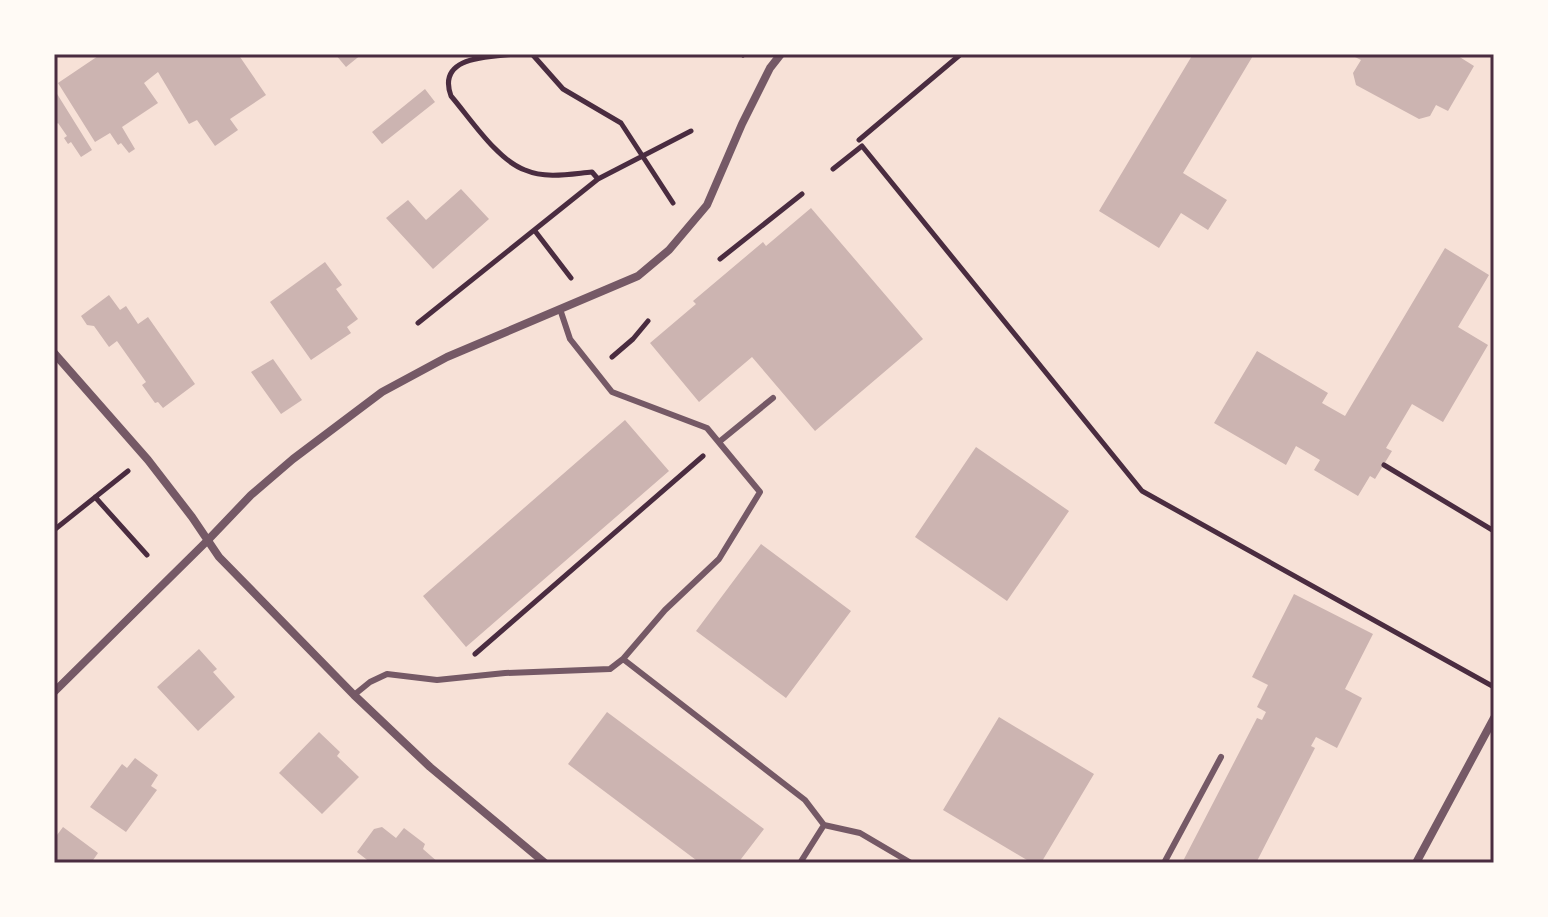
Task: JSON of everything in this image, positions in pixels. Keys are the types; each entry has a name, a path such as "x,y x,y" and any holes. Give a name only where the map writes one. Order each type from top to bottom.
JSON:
{"street":[{"path":"54,692 251,495 382,392 447,357 638,276 669,250 707,205 742,124 770,68 781,54"},
{"path":"54,353 148,460 219,557 354,695 430,767 545,863"},
{"path":"1416,863 1494,718"}],"lane":[{"path":"354,695 387,674 437,680 610,669 623,659 665,610 719,559 760,492 707,428 612,392 570,339 560,309"},
{"path":"719,442 773,398"},
{"path":"623,659 805,800 824,825 860,833 911,863"},
{"path":"1164,863 1221,757"},
{"path":"800,863 824,825"}],"path":[{"path":"516,54 484,56 454,68 449,75 451,96 501,155 513,164 525,170 552,175 592,172 598,179"},
{"path":"532,54 563,89 621,123 673,203"},
{"path":"859,140 961,54"},
{"path":"418,323 598,179 691,131"},
{"path":"833,169 862,146 1142,491 1494,687"},
{"path":"720,259 802,194"},
{"path":"575,198 581,207"},
{"path":"535,231 571,278"},
{"path":"609,359 633,339 648,321"},
{"path":"459,678 473,656 719,442"},
{"path":"1384,465 1494,531"},
{"path":"54,530 130,469"},
{"path":"95,497 147,555"}],"building":[{"path":"101,54 238,54 266,95 230,119 238,130 215,146 197,120 189,124 158,72 144,83 158,103 122,127 135,149 129,153 121,143 118,145 110,133 95,142 58,83"},
{"path":"335,54 362,54 346,67"},
{"path":"1193,54 1254,54 1183,173 1227,200 1208,230 1181,213 1159,248 1099,211"},
{"path":"1349,54 1459,54 1474,66 1448,111 1436,105 1430,116 1419,119 1356,85 1353,73 1361,60"},
{"path":"54,89 92,150 81,157 71,142 68,144 64,138 67,136 58,123 54,126"},
{"path":"425,89 435,102 382,144 372,132"},
{"path":"461,189 489,219 433,269 386,218 408,200 426,220"},
{"path":"811,208 923,339 815,431 752,357 699,402 650,343 696,304 693,301 763,242 766,246"},
{"path":"1445,248 1489,275 1458,327 1488,345 1443,422 1412,404 1386,448 1392,451 1375,479 1370,476 1358,496 1314,470 1320,460 1296,446 1286,465 1214,423 1257,351 1328,393 1322,403 1345,416"},
{"path":"325,262 342,285 336,289 358,319 347,327 351,333 311,360 270,302"},
{"path":"109,295 120,310 126,306 138,324 148,317 195,384 163,408 158,402 155,403 142,385 146,382 117,341 109,347 94,326 87,325 81,316"},
{"path":"273,359 302,400 281,414 251,372"},
{"path":"625,420 669,471 466,647 423,596"},
{"path":"976,447 1069,511 1007,601 915,537"},
{"path":"761,544 851,611 786,698 696,631"},
{"path":"1294,594 1373,634 1345,689 1362,698 1337,748 1316,737 1311,746 1315,748 1256,863 1182,863 1257,718 1262,720 1266,712 1257,707 1268,685 1252,677"},
{"path":"199,649 217,669 213,672 235,697 198,731 157,687"},
{"path":"607,712 764,829 738,863 700,863 568,764"},
{"path":"999,717 1094,774 1041,863 1032,863 943,810"},
{"path":"319,732 340,752 337,756 359,777 322,814 279,773"},
{"path":"135,758 158,775 151,786 157,790 126,832 90,807 122,764 127,768"},
{"path":"63,827 98,853 91,863 54,863 54,839"},
{"path":"382,827 396,838 404,828 425,844 423,849 439,863 371,863 357,852 374,829"}]}
